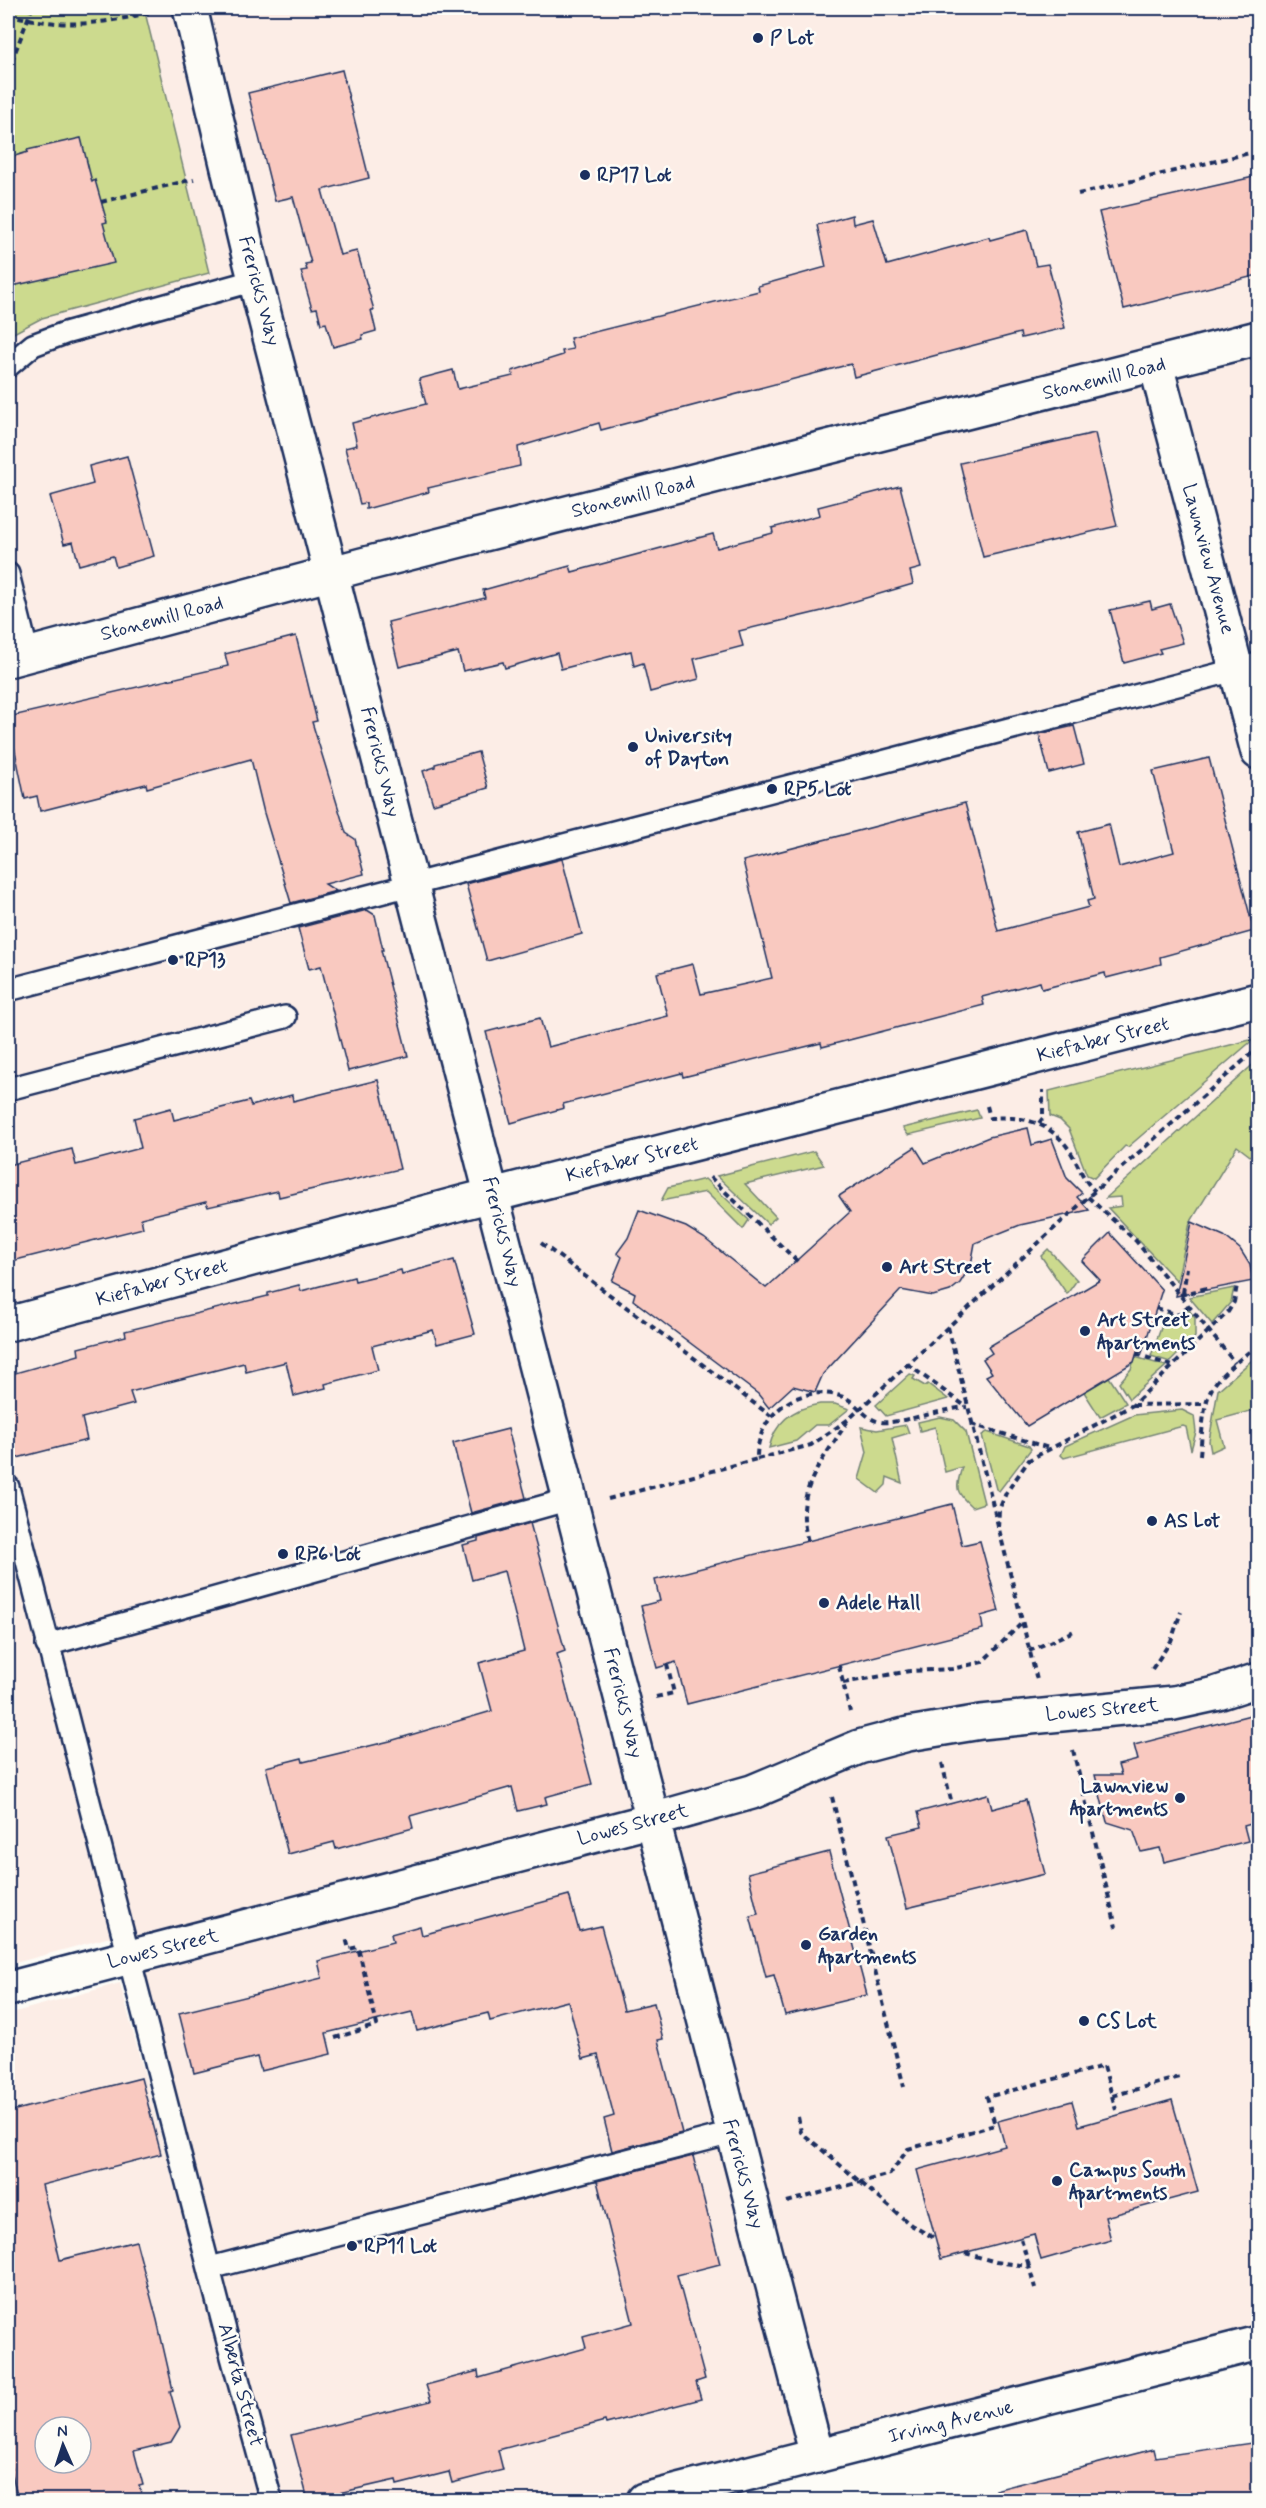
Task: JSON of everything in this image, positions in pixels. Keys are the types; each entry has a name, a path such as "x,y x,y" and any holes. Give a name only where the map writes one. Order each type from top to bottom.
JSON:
{"street":[{"name":"Frericks Way","path":"190,8 256,280 817,2456"},
{"name":"Stonemill Road","path":"18,657 332,573 1258,338"},
{"name":"Lawnview Avenue","path":"1156,365 1248,667 1258,752"},
{"name":"Kiefaber Street","path":"8,1324 493,1195 1258,1000"},
{"name":"Lowes Street","path":"8,1989 653,1820 752,1792 859,1747 934,1728 1195,1700 1258,1680"},
{"name":"Irving Avenue","path":"644,2500 1258,2343"}],"lane":[{"path":"8,366 33,345 65,333 256,280"},
{"path":"8,574 18,657"},
{"path":"8,990 1248,667"},
{"path":"8,1089 285,1017"},
{"name":"Alberta Street","path":"8,1487 47,1645 271,2500"},
{"path":"47,1645 570,1499"},
{"path":"210,2268 732,2133"}],"path":[{"path":"8,71 32,8"},
{"path":"8,14 27,20 60,25 81,25 106,23 153,12"},
{"path":"1078,194 1258,151"},
{"path":"101,202 195,178"},
{"path":"604,1500 811,1445 849,1419 1088,1197 1258,1048"},
{"path":"1038,1123 1044,1118 1044,1092"},
{"path":"986,1101 990,1118 1019,1118 1038,1123 1062,1142 1086,1183 1095,1191"},
{"path":"705,1172 798,1262"},
{"path":"1088,1197 1137,1241 1235,1363"},
{"path":"536,1239 771,1416"},
{"path":"1181,1294 1187,1268"},
{"path":"1252,1278 1258,1277"},
{"path":"998,1534 999,1510 1011,1485 1029,1460 1133,1406 1228,1312 1234,1302 1237,1286"},
{"path":"1181,1294 1207,1288"},
{"path":"1156,1308 1179,1315 1189,1305"},
{"path":"948,1327 1029,1651 1055,1714 1116,1927"},
{"path":"1200,1455 1205,1404 1210,1388 1235,1363 1258,1345"},
{"path":"1136,1354 1173,1366"},
{"path":"907,1364 967,1407"},
{"path":"757,1460 756,1443 761,1429 786,1402 802,1395 823,1393 842,1396 861,1407 869,1418 883,1423 946,1408 967,1407"},
{"path":"1133,1406 1205,1404"},
{"path":"808,1541 802,1514 804,1497 810,1482 849,1419"},
{"path":"971,1424 1049,1448"},
{"path":"1113,1708 1132,1691 1167,1649 1181,1612"},
{"path":"843,1683 910,1671 952,1669 982,1662 1022,1624"},
{"path":"1029,1651 1074,1631"},
{"path":"652,1698 674,1693 667,1665"},
{"path":"839,1666 859,1747"},
{"path":"824,1763 904,2087"},
{"path":"335,2038 377,2025 358,1947 349,1949 344,1928"},
{"path":"788,2202 890,2174 908,2149 995,2125 987,2097 1104,2066 1116,2110"},
{"path":"1112,2096 1180,2077"},
{"path":"798,2117 801,2132 911,2225 936,2239"},
{"path":"1021,2240 1035,2288"},
{"path":"964,2253 996,2262 1029,2266"}],"shaded area":[{"name":"University of Dayton","path":"8,8 1258,8 1258,2343 644,2500 271,2500 8,1487"},
{"path":"8,1534 114,1936 8,1965"},
{"path":"120,1983 258,2500 8,2500 8,2014"}],"green space":[{"path":"8,8 144,8 209,273 42,318 8,336"},
{"path":"1254,1039 1128,1147 1125,1146 1094,1178 1087,1175 1069,1129 1060,1120 1050,1116 1049,1091"},
{"path":"1258,1060 1258,1162 1237,1146 1190,1223 1177,1281 1108,1208 1122,1206 1121,1197 1106,1198"},
{"path":"977,1110 980,1118 908,1135 903,1128"},
{"path":"814,1151 824,1165 745,1184 776,1217 768,1224 717,1176"},
{"path":"705,1179 749,1220 743,1229 706,1192 661,1201 668,1188"},
{"path":"1048,1249 1077,1280 1067,1294 1041,1256"},
{"path":"1234,1288 1231,1302 1212,1324 1189,1297"},
{"path":"1189,1310 1195,1318 1195,1337 1170,1362 1151,1356 1166,1314 1179,1318"},
{"path":"1258,1355 1258,1409 1217,1420 1224,1446 1211,1452 1209,1441 1218,1390"},
{"path":"1135,1357 1166,1366 1129,1399 1119,1383 1131,1369"},
{"path":"910,1374 915,1376 913,1379 925,1386 928,1384 948,1399 886,1416 876,1405"},
{"path":"1109,1377 1126,1403 1100,1417 1084,1392"},
{"path":"820,1404 835,1404 849,1409 829,1425 815,1425 796,1441 769,1448 776,1431 787,1418 802,1409"},
{"path":"1182,1410 1194,1416 1196,1432 1191,1450 1186,1427 1183,1426 1064,1458 1061,1455 1065,1446 1134,1415"},
{"path":"940,1417 954,1420 966,1432 984,1503 972,1507 959,1493 958,1485 962,1467 945,1472 935,1427 920,1431 918,1422"},
{"path":"906,1425 909,1433 892,1438 902,1483 887,1477 886,1485 878,1493 859,1479 867,1452 861,1427 877,1430"},
{"path":"987,1432 1029,1446 1031,1449 999,1491 996,1489 982,1435"}],"building":[{"path":"342,70 369,178 322,190 340,255 357,251 374,310 371,310 376,331 362,335 363,339 333,347 326,323 321,324 317,308 312,309 301,271 307,270 305,264 311,263 293,197 275,201 248,93"},
{"path":"81,138 92,182 95,180 107,222 103,223 114,263 8,287 8,158 28,152 27,150"},
{"path":"1258,176 1258,275 1124,309 1099,212"},
{"path":"852,215 853,224 873,219 887,265 989,237 990,240 1027,230 1036,266 1048,264 1065,328 1021,338 1020,333 854,377 851,364 601,430 599,423 518,447 520,466 428,488 429,492 366,509 366,503 360,504 345,448 357,445 352,423 426,404 419,379 453,370 458,389 513,376 512,371 563,355 562,351 573,349 570,338 759,291 758,286 826,267 817,225"},
{"path":"1095,433 1117,526 983,557 960,463"},
{"path":"127,456 154,556 116,567 113,556 79,565 73,542 64,544 50,496 93,484 89,466"},
{"path":"900,486 921,568 910,571 913,584 822,611 739,631 743,646 694,659 699,679 650,692 643,663 634,666 631,651 561,669 557,653 505,668 503,662 463,671 458,652 399,667 388,622 485,598 483,590 570,566 572,572 713,534 717,548 773,533 772,528 820,515 818,507"},
{"path":"1150,601 1152,609 1170,604 1183,643 1159,649 1161,653 1124,663 1110,610"},
{"path":"296,636 317,721 312,722 346,833 355,839 364,874 325,884 336,891 291,903 264,813 251,759 147,788 146,784 40,811 37,796 25,799 8,717 228,666 225,654"},
{"path":"1074,726 1084,764 1049,773 1039,734"},
{"path":"478,752 488,788 433,804 423,771 435,767 435,764"},
{"path":"1209,758 1254,931 1160,957 1161,964 1106,978 1105,973 1042,989 1040,982 982,997 984,1005 822,1047 821,1043 683,1077 682,1073 563,1104 564,1108 511,1123 486,1032 540,1018 548,1047 668,1016 657,973 693,964 701,994 772,978 743,861 965,803 998,931 1089,907 1087,901 1094,899 1078,832 1109,824 1119,867 1174,852 1153,771"},
{"path":"562,859 582,934 487,961 466,884"},
{"path":"367,910 375,915 383,950 381,950 408,1056 348,1071 321,966 309,969 298,928"},
{"path":"378,1080 400,1169 279,1197 278,1191 208,1207 206,1202 141,1218 143,1228 8,1262 8,1165 72,1149 76,1165 141,1148 134,1118 171,1108 174,1120 249,1101 251,1106 292,1095 293,1101"},
{"name":"Art Street","path":"1028,1128 1032,1145 1052,1139 1067,1178 1082,1193 1077,1197 1089,1210 1020,1225 975,1243 971,1265 960,1283 950,1291 933,1296 901,1290 823,1374 815,1392 793,1386 769,1408 758,1394 633,1300 635,1293 612,1281 622,1257 617,1253 628,1238 639,1210 686,1227 704,1238 766,1288 850,1212 839,1196 915,1147 925,1163 989,1137"},
{"path":"1192,1222 1224,1236 1240,1249 1250,1265 1253,1281 1176,1296"},
{"name":"Art Street Apartments","path":"1110,1233 1162,1290 1142,1353 1137,1352 1134,1362 1027,1426 986,1376 992,1373 983,1359 992,1353 988,1347 1100,1280 1082,1261"},
{"path":"454,1260 475,1334 437,1344 433,1330 372,1346 378,1370 325,1384 326,1388 294,1396 286,1362 246,1372 244,1363 130,1392 134,1404 82,1418 87,1440 17,1458 8,1419 8,1375 79,1355 78,1348 126,1336 125,1331 268,1296 268,1293 299,1285 301,1291 354,1277 355,1281 401,1270 402,1274"},
{"path":"508,1429 526,1498 471,1513 453,1443"},
{"name":"Adele Hall","path":"952,1504 962,1545 980,1541 999,1611 981,1616 983,1629 687,1704 676,1662 657,1668 641,1606 660,1601 655,1580"},
{"path":"530,1523 565,1651 557,1654 592,1784 545,1797 547,1804 518,1811 512,1787 410,1816 413,1828 336,1849 334,1842 288,1854 266,1767 302,1758 303,1762 390,1741 492,1711 479,1663 524,1651 504,1571 472,1580 463,1545 478,1541 478,1538"},
{"name":"Lawnview Apartments","path":"1258,1713 1258,1822 1244,1826 1248,1841 1164,1862 1160,1848 1141,1852 1133,1830 1107,1822 1095,1775 1121,1775 1118,1765 1138,1760 1134,1745"},
{"name":"Garden Apartments","path":"988,1794 992,1809 1026,1800 1045,1874 907,1908 888,1835 922,1827 918,1812"},
{"name":"Garden Apartments","path":"829,1852 867,1995 785,2015 774,1975 766,1977 750,1916 758,1914 748,1873"},
{"path":"569,1895 579,1931 601,1926 624,2010 654,2003 663,2039 658,2040 682,2133 612,2151 604,2119 614,2116 598,2055 583,2059 568,2001 490,2021 488,2013 417,2031 412,2012 326,2033 331,2054 261,2071 257,2057 194,2073 179,2013 322,1978 318,1961 393,1942 391,1934 420,1926 422,1935"},
{"path":"141,2078 161,2154 42,2185 60,2260 136,2241 157,2320 173,2390 170,2391 180,2427 171,2442 134,2451 143,2485 139,2486 143,2500 18,2500 8,2456 8,2112"},
{"name":"Campus South Apartments","path":"1172,2100 1198,2192 1105,2217 1111,2240 1041,2260 1034,2234 941,2259 917,2170 1005,2146 998,2121 1072,2101 1079,2126"},
{"path":"693,2156 720,2264 677,2275 705,2379 696,2382 701,2399 606,2424 605,2421 498,2450 503,2470 452,2483 449,2472 397,2485 396,2480 308,2500 291,2435 431,2401 426,2385 478,2371 479,2378 586,2348 583,2337 633,2323 597,2181"},
{"path":"1258,2442 1258,2500 996,2500 995,2490 1154,2449 1156,2457"}],"place":[{"name":"P Lot","path":"758,38"},
{"name":"RP17 Lot","path":"585,175"},
{"name":"University of Dayton","path":"633,747"},
{"name":"RP5 Lot","path":"772,789"},
{"name":"RP13","path":"173,960"},
{"name":"Art Street","path":"887,1267"},
{"name":"Art Street Apartments","path":"1085,1331"},
{"name":"AS Lot","path":"1152,1521"},
{"name":"RP6 Lot","path":"283,1554"},
{"name":"Adele Hall","path":"824,1603"},
{"name":"Lawnview Apartments","path":"1180,1798"},
{"name":"Garden Apartments","path":"806,1945"},
{"name":"CS Lot","path":"1084,2021"},
{"name":"Campus South Apartments","path":"1057,2181"},
{"name":"RP11 Lot","path":"352,2246"}]}
